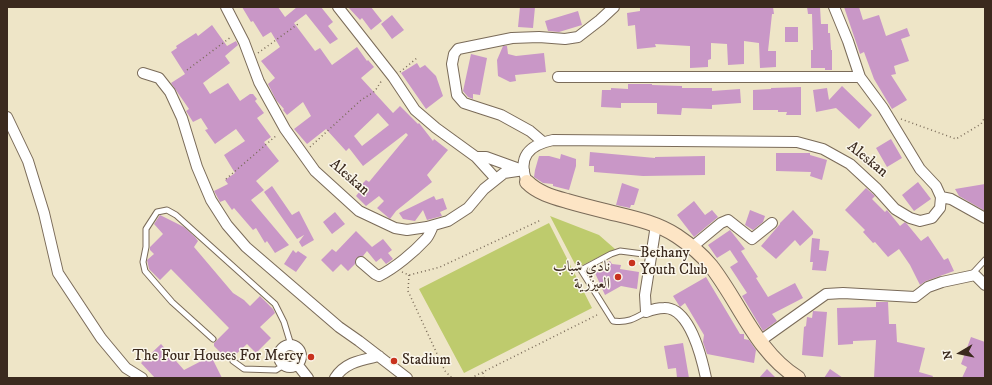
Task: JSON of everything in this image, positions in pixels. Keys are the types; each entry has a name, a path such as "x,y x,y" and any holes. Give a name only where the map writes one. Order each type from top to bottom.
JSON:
{"street":[{"name":"Aleskan","path":"226,7 238,30 258,82 285,129 315,172 359,211 395,228 407,230 433,226 448,221 468,208 484,189 504,173 525,176"},
{"path":"338,7 393,78 415,110 436,128 476,157 496,179"},
{"path":"614,7 578,37 565,39 540,37 512,38 458,49 454,54 452,64 457,95 464,103 501,115 530,131 543,142 535,145 523,162 525,176 534,189 558,198 656,225 677,235 692,247 711,266 770,356 789,373 798,378"},
{"path":"834,7 848,41 860,77 883,108 920,169 936,186 941,197 951,199 985,218"},
{"path":"143,73 159,78 170,92 182,118 197,167 211,200 227,225 246,248 339,327 379,356 404,377"},
{"path":"558,77 860,77"},
{"path":"7,117 28,160 44,213 58,273 101,338 126,368 142,378"},
{"name":"Aleskan","path":"543,142 553,140 796,142 823,149 850,164 877,188 895,209 910,218 920,221 932,218 940,208 941,197"},
{"path":"476,157 486,157 525,176"},
{"path":"692,247 721,223 728,220 752,239 772,224"},
{"path":"656,225 645,295 646,312 665,308 676,312 688,325 702,355 706,378"},
{"path":"361,262 379,276 390,269 427,238 433,226"},
{"path":"760,341 826,294 842,293 915,297 928,287 975,274 985,285"},
{"path":"291,345 298,348 301,354 300,362 297,364 290,367 284,365 279,359 280,352 284,346 291,345"},
{"path":"335,378 340,371 347,366 379,356"},
{"path":"297,364 308,378"}],"lane":[{"path":"213,339 172,302 145,271 143,262 146,247 146,229 157,212 167,210 176,215 275,304 284,322 291,345"},
{"path":"646,312 623,323 613,321 581,270 610,254 620,251 651,255"},
{"path":"973,275 973,273 985,260"},
{"path":"233,361 244,369 276,370 284,365"}],"path":[{"path":"250,59 298,24"},
{"path":"187,70 238,30"},
{"path":"302,154 360,101 375,91 382,80 387,81 393,78 417,58"},
{"path":"892,122 901,119 956,139 981,124 985,117"},
{"path":"226,179 285,129"},
{"path":"390,269 409,274 440,267 541,220"},
{"path":"409,274 408,291 445,371 452,378"},
{"path":"471,378 597,315"},
{"path":"483,373 484,378"}],"green space":[{"path":"550,216 599,235 615,249 577,268"},
{"path":"549,223 592,308 464,373 419,289"}],"building":[{"path":"242,7 278,7 285,17 297,7 321,7 333,22 328,26 338,39 330,44 306,14 294,23 315,51 320,48 332,65 357,47 367,61 368,60 374,67 361,78 393,113 400,106 418,124 419,123 433,141 434,139 448,150 427,175 432,182 396,211 390,219 377,208 384,201 379,196 366,206 356,196 360,191 357,189 366,180 369,182 408,135 406,133 363,166 349,148 346,151 326,129 307,144 294,129 311,116 303,102 287,115 276,100 268,84 275,78 261,61 280,47 271,32 263,37 253,21 251,22","holes":["378,113 389,125 362,146 354,136"]},
{"path":"348,7 371,7 382,21 371,30 362,18 360,20"},
{"path":"520,7 535,7 533,28 518,27"},
{"path":"640,7 773,7 774,14 772,14 768,51 776,51 776,67 760,68 759,43 744,41 744,64 728,65 727,44 711,43 711,59 708,60 708,67 690,68 690,46 655,44 656,47 637,49 635,25 628,26 627,13 640,11"},
{"path":"807,7 820,7 821,24 828,24 828,33 830,33 832,50 832,70 825,70 825,68 811,68 811,50 813,50 812,14 808,14"},
{"path":"844,7 859,7 863,20 879,15 886,36 907,28 910,36 901,39 909,61 894,66 896,74 891,75 907,100 892,109 874,79 864,52 860,54"},
{"path":"578,11 582,25 559,32 548,31 545,21"},
{"path":"392,15 404,30 392,39 381,24"},
{"path":"212,25 227,46 236,41 238,45 225,56 230,63 203,83 210,94 228,83 240,101 250,94 253,94 257,99 255,101 264,113 257,118 271,137 264,142 279,161 256,181 264,190 251,200 289,245 275,253 267,241 265,243 256,228 253,230 234,208 232,210 225,200 220,202 214,191 228,184 225,180 235,173 224,155 245,141 236,129 215,144 205,130 208,129 201,118 193,122 186,111 189,109 171,83 185,74 171,52 177,48 176,46 196,33 198,36"},
{"path":"785,27 798,27 798,42 785,42"},
{"path":"503,46 507,46 508,54 516,56 544,53 546,72 515,75 516,81 510,82 498,76 497,60"},
{"path":"471,54 487,58 480,95 473,94 473,99 468,97 463,91"},
{"path":"417,63 420,68 425,65 436,76 443,96 426,109 401,73"},
{"path":"628,84 682,86 682,88 712,88 712,91 740,89 741,103 712,105 712,109 682,108 681,115 657,114 657,103 621,103 621,108 601,107 602,90 611,90 611,88 628,89"},
{"path":"842,86 872,115 859,129 836,108 816,112 813,90 827,88 829,100"},
{"path":"801,87 801,115 786,115 787,112 778,112 778,110 753,110 753,90"},
{"path":"891,139 902,158 887,167 876,148"},
{"path":"590,152 655,158 705,156 705,175 643,176 594,172 594,166 589,166"},
{"path":"776,153 810,153 810,155 827,160 822,180 810,176 811,172 776,171"},
{"path":"561,154 576,159 576,166 569,190 553,186 553,184 543,183 534,177 539,156 549,156 560,159"},
{"path":"918,182 931,199 914,211 902,195"},
{"path":"622,183 639,189 634,205 631,205 630,208 616,205"},
{"path":"985,184 985,211 959,196 955,189"},
{"path":"272,186 292,215 299,211 314,240 302,247 299,242 304,235 297,239 264,192"},
{"path":"866,188 875,196 872,199 885,212 887,210 900,226 905,222 921,241 928,236 944,260 948,258 954,271 926,281 920,285 910,265 899,249 888,257 875,242 873,243 863,232 865,230 845,210"},
{"path":"434,196 436,200 443,198 447,209 440,212 442,216 427,220 423,210 415,221 403,219 399,213"},
{"path":"694,201 705,215 712,210 718,217 694,237 677,215"},
{"path":"750,210 765,216 763,222 753,230 745,225"},
{"path":"793,210 813,231 813,234 800,246 795,240 776,259 761,246"},
{"path":"335,212 345,224 332,234 323,222"},
{"path":"160,215 184,227 195,237 198,241 194,247 233,293 250,306 260,296 273,309 275,313 260,327 271,338 256,353 247,344 230,358 229,361 214,346 214,343 229,328 171,269 160,280 149,269 147,260 154,254 150,250 150,247 163,234 154,224"},
{"path":"730,230 745,249 741,251 758,277 756,278 768,297 795,283 803,298 772,314 777,321 763,331 742,296 747,293 730,267 738,262 730,250 717,258 708,245"},
{"path":"356,231 372,247 383,239 392,250 388,253 393,259 386,264 381,258 376,262 367,251 363,256 356,258 355,264 348,271 341,264 333,272 321,260 332,249 336,252"},
{"path":"812,238 820,239 819,250 829,251 826,271 812,270 813,262 810,262"},
{"path":"293,250 296,253 298,251 307,257 296,272 284,264"},
{"name":"نادي شباب العيزرية","path":"610,261 612,264 621,265 620,269 639,272 637,289 621,286 605,295 595,273 606,268 604,264"},
{"path":"706,277 740,334 744,334 744,339 749,340 756,350 754,363 707,354 703,342 704,335 685,303 680,307 673,296"},
{"path":"876,302 888,302 889,324 896,324 897,342 925,348 919,372 933,376 932,378 874,378 876,340 853,341 853,344 838,345 837,308 876,307"},
{"path":"813,311 827,312 823,357 802,355 804,327 806,326 807,317 812,318"},
{"path":"971,337 985,342 985,378 962,378 967,367 961,364"},
{"path":"683,343 689,378 677,378 676,368 668,369 664,346"},
{"path":"161,344 184,370 211,356 222,378 155,378 141,363"},
{"path":"767,369 776,378 759,378"},
{"path":"830,369 843,378 824,378"}],"place":[{"name":"Bethany Youth Club","path":"632,263"},
{"name":"نادي شباب العيزرية","path":"618,277"},
{"name":"The Four Houses For Mercy","path":"311,357"},
{"name":"Stadium","path":"394,361"}]}
